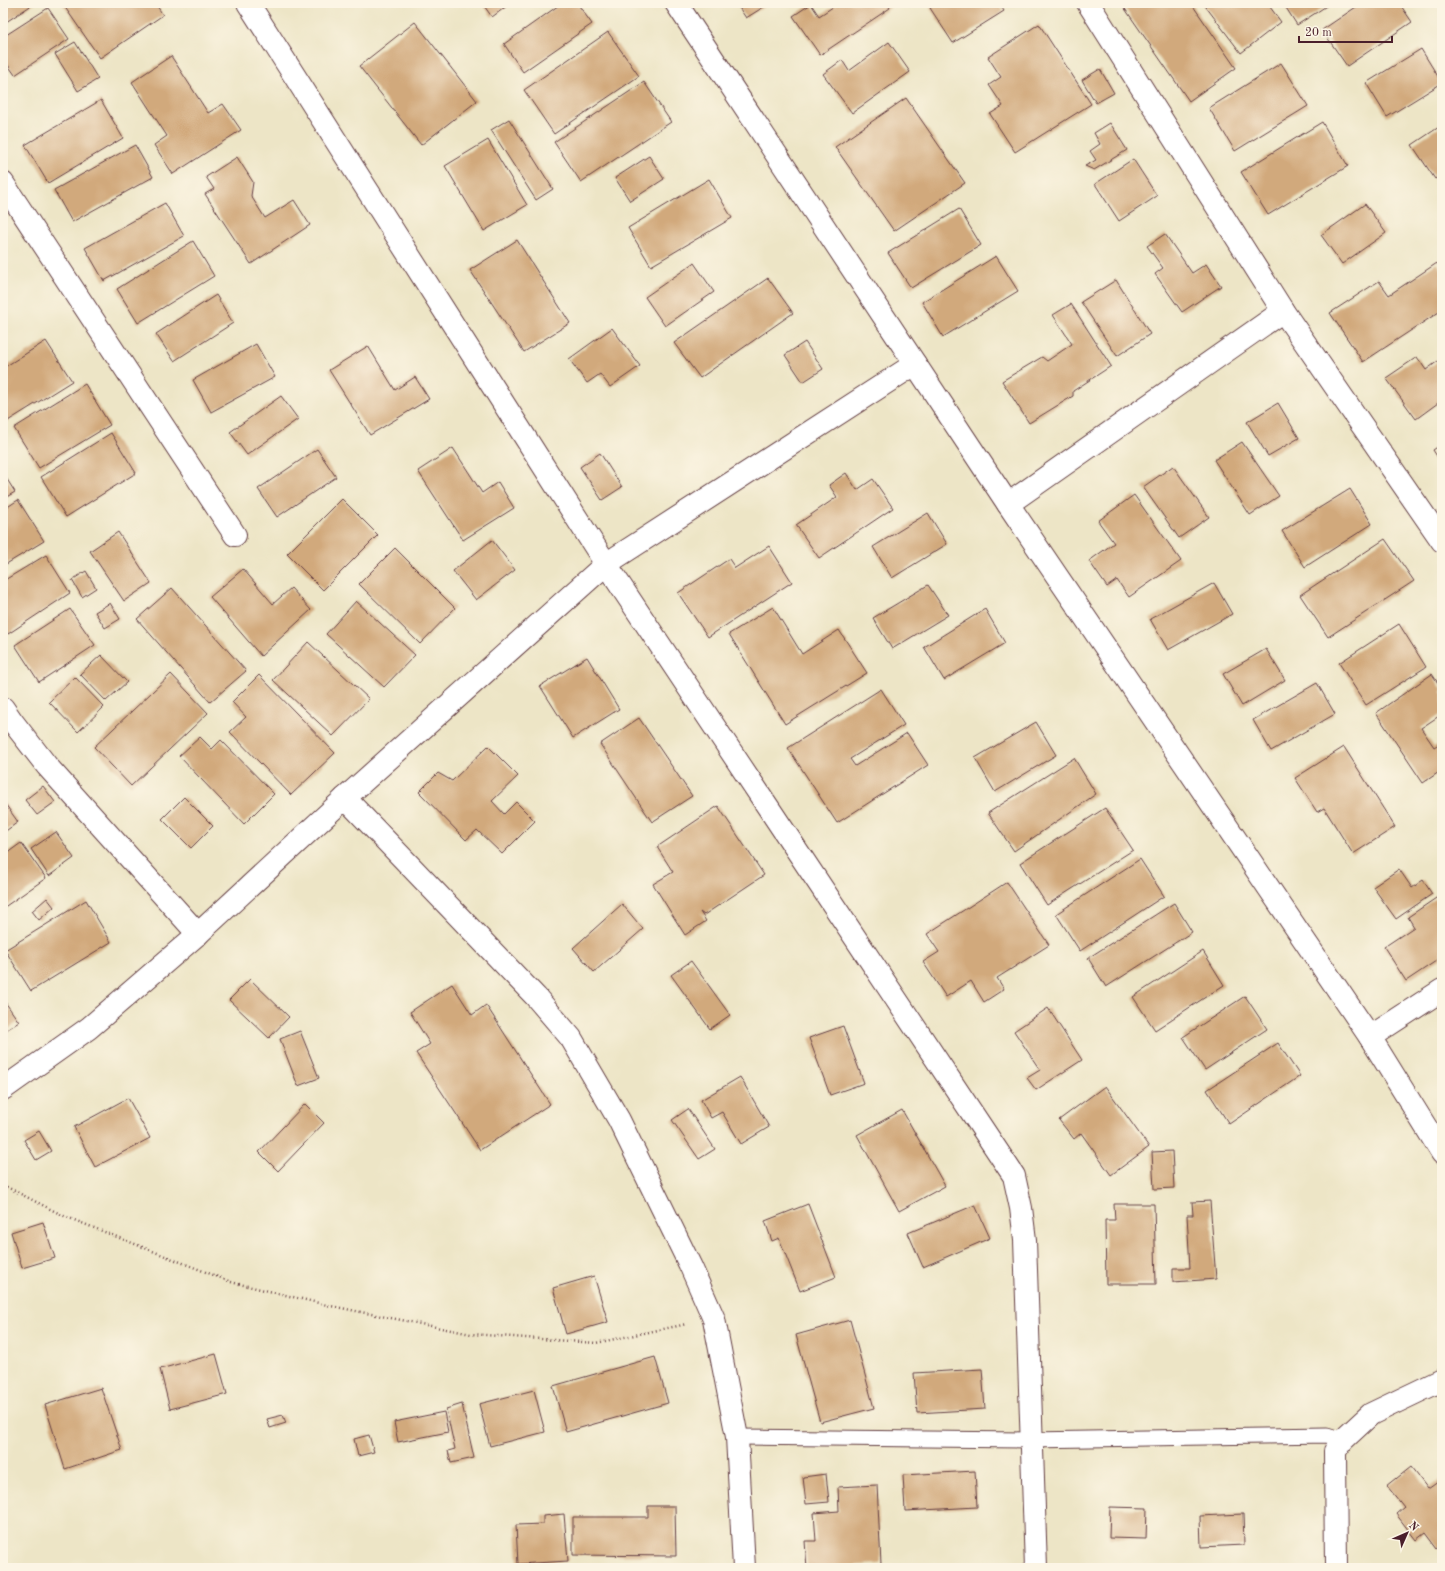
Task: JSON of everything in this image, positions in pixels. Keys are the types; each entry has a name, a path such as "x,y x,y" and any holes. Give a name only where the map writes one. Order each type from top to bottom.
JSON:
{"street":[{"path":"248,3 606,564 1014,1176 1021,1208 1025,1240 1036,1568"},
{"path":"676,3 1008,504 1370,1037 1442,1153"},
{"path":"1088,3 1282,311 1442,541"},
{"path":"3,184 12,214 235,536"},
{"path":"1008,504 1282,311"},
{"path":"3,1089 89,1028 198,934 346,798 606,564 915,364"},
{"path":"3,708 46,766 198,934"},
{"path":"346,798 536,998 571,1038 619,1120 691,1267 714,1319 737,1437 744,1568"},
{"path":"1370,1037 1442,990"},
{"path":"1336,1568 1335,1451 1343,1440 1371,1414 1442,1380"}],"lane":[{"path":"737,1437 1031,1440 1327,1435 1343,1440"}],"path":[{"path":"3,1185 64,1216 231,1282 330,1306 471,1334 596,1343 714,1319"}],"building":[{"path":"3,3 35,3 3,24"},
{"path":"62,3 155,3 163,15 100,58"},
{"path":"482,3 511,3 492,17"},
{"path":"562,3 577,3 592,24 523,72 504,44"},
{"path":"736,3 770,3 746,18"},
{"path":"839,3 887,3 890,8 820,55 793,16 811,4 819,16"},
{"path":"937,3 999,3 1004,11 953,43 930,8"},
{"path":"1121,3 1191,3 1236,68 1189,101"},
{"path":"1203,3 1267,3 1281,22 1241,53"},
{"path":"1283,3 1331,3 1297,25"},
{"path":"1362,3 1399,3 1412,22 1347,66 1322,30"},
{"path":"48,8 69,39 15,75 3,58 3,37"},
{"path":"415,22 477,101 421,145 359,66"},
{"path":"1039,24 1091,104 1015,152 990,114 1003,106 989,85 1001,77 988,57"},
{"path":"608,32 639,76 554,134 524,90"},
{"path":"75,42 98,79 78,91 55,54"},
{"path":"889,42 910,72 852,113 823,74 842,60 849,71"},
{"path":"1421,49 1442,83 1387,117 1366,83"},
{"path":"171,56 208,113 223,104 241,130 173,174 154,145 167,136 132,82"},
{"path":"1281,63 1308,106 1235,151 1209,108"},
{"path":"1100,69 1114,93 1096,103 1082,80"},
{"path":"644,82 671,122 581,182 554,142"},
{"path":"906,98 965,183 894,231 835,147"},
{"path":"101,100 123,138 48,183 25,145"},
{"path":"509,119 553,189 536,200 491,130"},
{"path":"1322,122 1348,166 1268,215 1241,172"},
{"path":"1110,123 1127,150 1094,170 1085,166 1096,160 1090,151 1100,144 1094,133"},
{"path":"1442,125 1442,174 1435,179 1412,145"},
{"path":"488,140 527,205 484,231 445,166"},
{"path":"135,145 153,177 72,222 54,190"},
{"path":"649,156 664,179 630,201 615,178"},
{"path":"237,157 253,182 251,196 265,218 294,200 310,225 251,264 205,194 214,189 206,177"},
{"path":"1133,159 1157,196 1119,221 1095,184"},
{"path":"709,179 732,218 651,266 628,228"},
{"path":"165,203 184,236 104,281 85,248"},
{"path":"1365,204 1386,233 1342,264 1321,235"},
{"path":"959,209 981,245 911,288 888,253"},
{"path":"1165,234 1192,273 1206,264 1221,286 1182,312 1155,274 1163,268 1147,246"},
{"path":"517,240 570,323 524,352 470,270"},
{"path":"193,241 214,276 138,323 117,289"},
{"path":"996,256 1018,291 943,337 922,302"},
{"path":"694,263 714,292 665,326 645,297"},
{"path":"1437,263 1442,270 1442,310 1363,362 1330,313 1379,281 1389,295"},
{"path":"768,278 793,313 700,378 674,343"},
{"path":"1116,280 1150,334 1117,356 1081,302"},
{"path":"216,295 233,323 174,361 156,334"},
{"path":"1071,304 1111,366 1073,391 1073,396 1029,423 1002,381 1042,357 1047,361 1072,344 1053,315"},
{"path":"612,328 640,366 610,387 600,374 587,383 569,359"},
{"path":"46,341 72,381 3,424 3,368"},
{"path":"805,342 823,369 803,382 785,355"},
{"path":"256,344 275,377 211,412 193,380"},
{"path":"368,346 395,390 415,377 429,399 370,435 329,370"},
{"path":"1417,357 1426,370 1442,358 1442,400 1416,419 1386,378"},
{"path":"85,384 110,425 39,468 14,428"},
{"path":"281,396 298,419 247,455 230,432"},
{"path":"1278,403 1299,438 1268,456 1247,422"},
{"path":"111,433 136,473 66,517 41,477"},
{"path":"1242,442 1279,496 1250,515 1214,460"},
{"path":"1442,444 1442,464 1433,450"},
{"path":"453,448 482,493 498,482 514,508 463,540 418,471"},
{"path":"317,449 336,477 277,517 258,489"},
{"path":"600,453 622,487 602,500 580,467"},
{"path":"1173,466 1209,517 1179,538 1143,487"},
{"path":"3,473 15,492 3,499"},
{"path":"846,473 857,490 873,479 893,508 819,558 796,525 837,497 829,485"},
{"path":"1350,489 1372,524 1305,567 1282,531"},
{"path":"1134,495 1181,561 1129,597 1117,580 1107,587 1089,561 1114,543 1098,521"},
{"path":"342,499 378,535 323,590 287,554"},
{"path":"18,500 44,541 3,566 3,510"},
{"path":"928,513 947,544 892,578 873,547"},
{"path":"118,532 151,583 124,601 90,551"},
{"path":"1385,539 1414,581 1328,637 1300,595"},
{"path":"492,540 515,570 476,600 453,571"},
{"path":"769,546 792,582 708,637 678,593 729,559 735,568"},
{"path":"395,548 455,608 420,644 359,584"},
{"path":"46,555 70,593 8,634 3,626 3,581"},
{"path":"243,569 273,604 291,588 311,610 261,656 210,597"},
{"path":"86,571 96,588 82,597 72,580"},
{"path":"1214,583 1232,614 1168,650 1150,619"},
{"path":"928,585 948,615 892,649 873,618"},
{"path":"172,588 246,671 210,702 137,619"},
{"path":"356,601 415,655 384,687 326,634"},
{"path":"110,603 120,619 105,628 95,612"},
{"path":"773,607 802,654 839,630 867,673 785,724 729,634"},
{"path":"70,609 95,645 39,682 15,645"},
{"path":"985,609 1005,643 944,680 924,647"},
{"path":"1399,624 1426,667 1366,705 1339,663"},
{"path":"308,642 369,699 333,736 273,680"},
{"path":"1266,649 1285,680 1242,706 1223,674"},
{"path":"101,655 127,682 106,701 80,674"},
{"path":"587,657 619,709 573,738 540,686"},
{"path":"171,674 208,713 131,786 94,747"},
{"path":"1432,674 1442,689 1442,714 1421,728 1434,747 1442,742 1442,770 1423,783 1376,713"},
{"path":"259,675 335,753 291,795 230,732 246,717 232,702"},
{"path":"75,677 104,707 78,732 49,702"},
{"path":"1317,683 1335,714 1271,751 1253,720"},
{"path":"881,689 904,725 850,759 855,766 907,733 928,765 837,823 788,748"},
{"path":"639,718 692,796 652,822 600,744"},
{"path":"1036,722 1056,755 995,792 975,758"},
{"path":"200,737 212,749 221,740 274,794 244,824 179,756"},
{"path":"488,746 518,776 492,801 504,814 516,802 535,821 502,854 477,830 466,840 419,792 438,773 452,781"},
{"path":"1344,747 1395,827 1353,854 1324,808 1317,812 1295,778"},
{"path":"1074,758 1096,794 1014,851 988,813"},
{"path":"43,786 55,802 37,815 25,800"},
{"path":"184,797 213,826 191,848 162,819"},
{"path":"3,801 18,822 3,833"},
{"path":"718,806 764,875 704,915 700,912 706,921 685,935 653,884 673,872 657,847"},
{"path":"1105,808 1133,850 1047,905 1020,863"},
{"path":"56,832 74,858 49,876 31,849"},
{"path":"21,843 46,878 3,908 3,856"},
{"path":"1140,859 1164,896 1080,951 1056,914"},
{"path":"1399,869 1412,888 1423,880 1432,894 1396,919 1373,887"},
{"path":"1007,882 1049,945 997,978 1004,989 984,1002 971,981 946,997 923,962 939,952 927,934"},
{"path":"1442,894 1442,957 1406,981 1384,947 1414,927 1408,917"},
{"path":"47,898 54,907 39,920 32,911"},
{"path":"86,900 111,942 31,991 5,950"},
{"path":"1174,903 1192,932 1106,987 1088,958"},
{"path":"622,904 643,929 594,972 573,948"},
{"path":"1203,951 1224,985 1155,1030 1133,997"},
{"path":"691,961 730,1015 710,1029 671,975"},
{"path":"250,979 289,1017 269,1038 229,1000"},
{"path":"452,984 472,1015 486,1005 550,1104 480,1150 416,1053 430,1044 410,1012"},
{"path":"1245,996 1267,1029 1205,1070 1183,1037"},
{"path":"3,999 19,1022 3,1032"},
{"path":"1048,1008 1082,1060 1036,1090 1027,1078 1040,1070 1014,1031"},
{"path":"843,1026 864,1083 830,1095 809,1038"},
{"path":"300,1031 319,1078 298,1086 280,1039"},
{"path":"1278,1043 1300,1076 1229,1124 1207,1090"},
{"path":"740,1077 769,1127 741,1144 722,1112 711,1118 701,1100"},
{"path":"1105,1086 1149,1147 1111,1175 1081,1133 1074,1139 1059,1120"},
{"path":"128,1098 150,1138 95,1167 74,1127"},
{"path":"305,1104 324,1123 278,1171 259,1152"},
{"path":"688,1109 715,1149 699,1159 672,1120"},
{"path":"902,1110 945,1186 899,1211 857,1135"},
{"path":"39,1131 51,1151 36,1160 24,1140"},
{"path":"1172,1151 1174,1188 1154,1189 1152,1152"},
{"path":"1210,1201 1216,1279 1173,1282 1173,1268 1190,1268 1187,1215 1193,1215 1192,1202"},
{"path":"808,1204 836,1277 800,1291 779,1238 772,1241 765,1221"},
{"path":"1114,1204 1154,1204 1156,1284 1106,1284 1105,1220 1115,1220"},
{"path":"975,1205 990,1238 923,1267 908,1233"},
{"path":"43,1222 55,1258 22,1268 11,1232"},
{"path":"594,1276 608,1322 566,1334 553,1288"},
{"path":"850,1320 874,1408 820,1422 796,1335"},
{"path":"216,1354 227,1394 170,1409 160,1369"},
{"path":"655,1357 668,1403 566,1432 553,1386"},
{"path":"982,1369 985,1409 917,1413 914,1373"},
{"path":"101,1388 122,1450 65,1469 45,1405"},
{"path":"534,1390 545,1432 490,1446 479,1404"},
{"path":"462,1404 474,1458 451,1463 448,1451 455,1449 446,1409"},
{"path":"444,1412 448,1432 398,1442 394,1422"},
{"path":"283,1415 286,1423 270,1428 267,1419"},
{"path":"369,1435 374,1452 358,1456 354,1439"},
{"path":"1411,1467 1428,1489 1442,1479 1442,1545 1437,1549 1425,1533 1416,1540 1396,1514 1404,1507 1387,1486"},
{"path":"975,1471 977,1507 905,1511 903,1475"},
{"path":"826,1474 829,1502 806,1504 803,1477"},
{"path":"877,1485 881,1564 807,1568 805,1541 816,1541 814,1513 839,1511 838,1487"},
{"path":"648,1506 675,1506 676,1556 573,1555 573,1517 648,1517"},
{"path":"1110,1507 1147,1508 1146,1539 1109,1538"},
{"path":"564,1514 568,1561 518,1564 516,1525 543,1524 543,1516"},
{"path":"1243,1514 1244,1545 1201,1547 1200,1516"}]}
